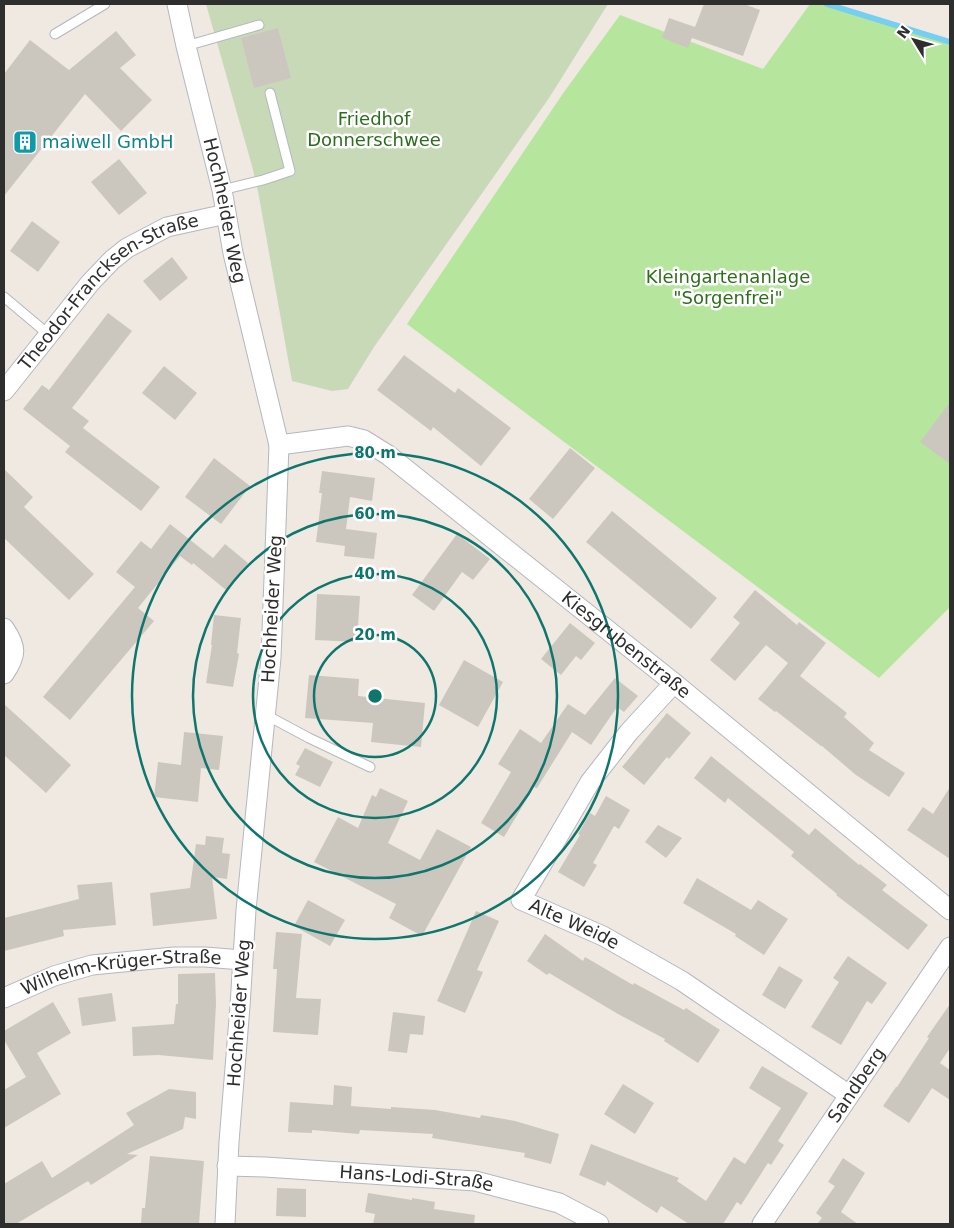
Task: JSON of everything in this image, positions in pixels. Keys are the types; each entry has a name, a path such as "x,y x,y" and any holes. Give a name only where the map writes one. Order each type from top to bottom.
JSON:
{"street":[{"name":"Hochheider Weg","path":"177,4 222,190 233,253 279,445 271,648 242,960 227,1166 225,1224"},
{"name":"Theodor-Francksen-Straße","path":"4,391 90,283 112,260 127,248 167,227 226,214"},
{"name":"Kiesgrubenstraße","path":"279,445 348,436 364,440 388,455 674,683 950,910"},
{"path":"4,628 13,642 15,650 14,658 4,674"},
{"name":"Alte Weide","path":"674,683 629,732 590,782 521,900 603,936 682,981 849,1095"},
{"name":"Sandberg","path":"762,1224 950,947"},
{"name":"Wilhelm-Krüger-Straße","path":"4,998 54,976 92,965 174,957 242,960"},
{"name":"Hans-Lodi-Straße","path":"227,1166 475,1181 559,1204 599,1224"}],"lane":[{"path":"55,34 105,4"},
{"path":"186,46 259,26"},
{"path":"222,190 290,171 270,93"},
{"path":"4,297 48,334"},
{"path":"265,715 370,767"}],"green space":[{"name":"Friedhof Donnerschwee","path":"206,4 608,4 549,98 374,347 348,389 332,391 292,381 258,191"},
{"name":"Kleingartenanlage \"Sorgenfrei\"","path":"810,4 822,4 950,45 950,607 879,678 407,324 564,92 620,15 763,69"}],"building":[{"path":"704,4 744,4 760,10 743,56 692,38 688,48 662,38 669,18 695,27"},
{"path":"278,28 291,78 254,88 241,38"},
{"name":"maiwell GmbH","path":"116,31 136,55 120,68 152,100 121,131 85,94 4,196 4,74 30,40 69,70"},
{"path":"119,159 147,193 119,215 91,182"},
{"path":"32,221 60,242 38,272 10,251"},
{"path":"172,257 188,278 160,301 143,281"},
{"path":"108,313 132,331 72,408 89,421 83,428 160,487 141,511 65,452 70,446 23,409 42,385 49,390"},
{"path":"404,355 455,393 458,388 511,428 481,466 433,427 431,431 377,390"},
{"path":"164,366 197,393 175,420 142,393"},
{"path":"950,402 950,464 920,442"},
{"path":"570,448 595,468 553,519 529,499"},
{"path":"214,458 250,486 221,524 185,497"},
{"path":"4,469 33,497 24,507 94,574 69,600 4,538"},
{"path":"322,471 375,478 372,501 350,497 346,529 377,533 374,559 344,556 345,546 316,542 322,493 319,493"},
{"path":"612,511 717,598 691,629 586,542"},
{"path":"170,524 213,558 225,544 248,563 226,590 193,563 192,565 180,556 138,608 154,621 70,720 43,697 135,587 116,572 141,541 151,549"},
{"path":"457,534 490,559 473,580 462,572 434,611 412,595"},
{"path":"755,590 797,625 799,622 826,643 800,676 847,713 844,717 874,743 869,750 905,773 889,797 856,775 822,746 758,699 788,663 766,645 735,681 710,660 740,623 733,617"},
{"path":"317,594 360,596 357,642 315,640"},
{"path":"214,615 241,618 237,653 239,654 233,687 206,683 212,645"},
{"path":"570,623 595,643 581,660 576,656 561,675 541,659"},
{"path":"464,660 503,682 478,727 439,705"},
{"path":"309,675 359,679 358,696 425,703 421,747 371,742 373,723 305,718"},
{"path":"615,678 638,696 624,712 617,707 591,745 572,732 537,788 534,787 504,837 481,823 511,772 498,764 520,729 541,743 568,704 585,715"},
{"path":"4,704 71,765 46,793 4,755"},
{"path":"667,713 691,733 669,759 667,757 644,785 622,767"},
{"path":"184,732 223,736 219,770 201,768 198,802 154,797 158,762 181,765"},
{"path":"305,748 333,762 320,787 295,775 300,766 296,764"},
{"path":"711,756 809,835 815,828 859,865 887,885 882,890 928,925 908,950 836,895 791,856 794,852 728,798 725,803 694,778"},
{"path":"950,787 950,859 907,830 923,807 933,814"},
{"path":"380,788 408,801 388,843 420,860 437,829 471,847 422,936 389,918 396,904 314,862 338,817 358,828 372,795 376,797"},
{"path":"606,796 630,810 619,829 614,826 593,863 597,865 584,887 558,872 580,835 578,834 590,813 595,816"},
{"path":"658,825 682,838 666,858 645,842"},
{"path":"206,836 224,838 222,853 230,854 227,879 212,877 217,919 153,926 150,893 190,888 196,844 205,845"},
{"path":"697,878 751,910 758,900 788,919 764,955 735,936 736,934 683,903"},
{"path":"112,882 116,925 63,930 64,936 4,951 4,918 79,899 77,885"},
{"path":"308,900 345,920 330,946 294,926"},
{"path":"476,911 499,921 477,970 483,972 465,1013 437,1001"},
{"path":"276,932 302,934 296,998 321,999 318,1035 273,1032 277,969 273,969"},
{"path":"545,934 583,961 585,957 633,985 634,983 684,1010 686,1008 720,1030 698,1063 664,1041 665,1039 618,1014 549,973 547,975 527,961"},
{"path":"848,956 887,983 872,1004 867,1001 841,1045 811,1027 839,982 833,978"},
{"path":"779,966 803,980 785,1009 762,995"},
{"path":"215,973 216,1004 213,1060 158,1055 133,1056 132,1027 174,1024 176,1004 178,1004 178,974"},
{"path":"112,993 116,1021 82,1026 78,998"},
{"path":"53,1002 71,1033 37,1053 61,1094 4,1128 4,1090 26,1077 4,1040 4,1031"},
{"path":"950,1004 950,1048 940,1063 950,1070 950,1100 932,1088 909,1123 883,1106"},
{"path":"393,1012 425,1016 423,1035 410,1034 407,1053 388,1051"},
{"path":"762,1066 808,1093 778,1141 784,1145 771,1165 768,1163 741,1205 737,1202 723,1224 689,1224 661,1206 657,1213 607,1181 605,1186 579,1175 591,1144 679,1178 677,1181 706,1201 734,1157 745,1164 781,1108 749,1088"},
{"path":"623,1084 654,1103 635,1134 604,1114"},
{"path":"334,1085 352,1087 351,1106 435,1110 480,1118 481,1115 515,1121 559,1134 551,1164 524,1157 525,1153 432,1138 433,1134 360,1130 359,1134 312,1130 312,1133 288,1132 290,1102 333,1105"},
{"path":"169,1089 196,1092 196,1119 185,1117 183,1129 127,1154 138,1155 91,1185 88,1181 16,1224 4,1224 4,1184 42,1161 52,1178 134,1125 126,1113"},
{"path":"150,1156 204,1161 199,1224 141,1224 142,1208 145,1208"},
{"path":"843,1158 865,1173 841,1212 858,1224 817,1224 822,1218 816,1213 835,1186 828,1182"},
{"path":"277,1188 306,1189 306,1217 276,1216"},
{"path":"368,1193 435,1202 434,1209 475,1215 474,1224 373,1224 375,1214 365,1212"}],"waterway":[{"path":"827,4 950,42"}],"place":[{"name":"maiwell GmbH","path":"25,142"}]}
